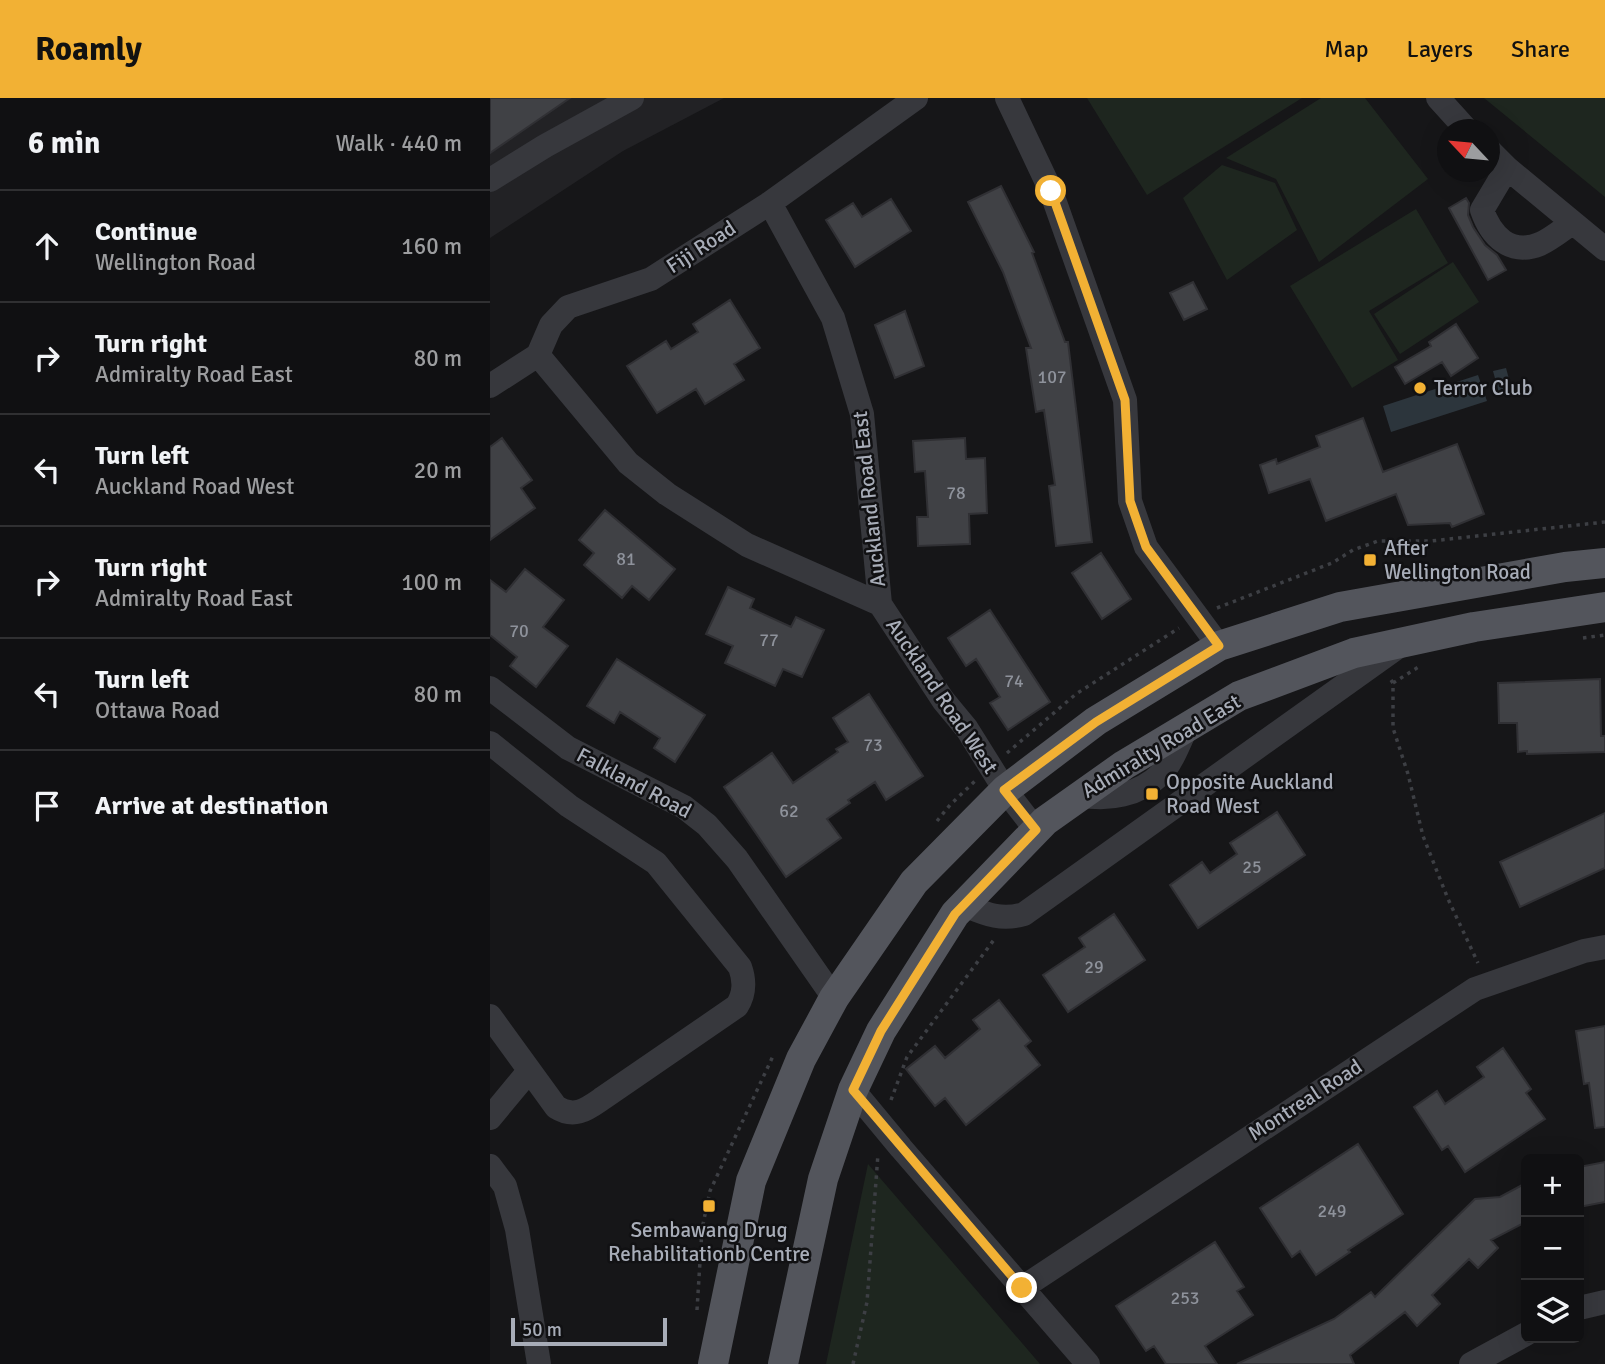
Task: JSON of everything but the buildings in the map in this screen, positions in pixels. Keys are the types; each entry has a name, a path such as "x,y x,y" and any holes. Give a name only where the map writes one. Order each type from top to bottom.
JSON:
{"main road":[{"path":"713,1364 751,1181 800,1059 834,998 914,882 1004,790 1096,722 1219,646 1340,607 1565,567 1605,563"},
{"name":"Admiralty Road East","path":"783,1364 823,1179 853,1090 881,1031 955,914 1036,830 1080,795 1239,696 1354,653 1413,654 1474,627 1605,607"}],"street":[{"path":"490,180 632,98"},
{"name":"Fiji Road","path":"538,355 551,325 568,307 651,279 770,203 916,98"},
{"path":"1007,98 1051,191 1125,400 1130,501 1146,547 1219,646"},
{"path":"1441,100 1457,119"},
{"path":"1500,162 1605,249"},
{"path":"1491,182 1482,210 1488,228 1503,241 1519,248 1540,244 1572,223"},
{"name":"Auckland Road East","path":"770,203 833,318 862,414 880,604"},
{"path":"490,386 538,355"},
{"name":"Auckland Road West","path":"538,355 628,463 667,494 747,545 880,604 943,699 967,729 1004,790 1036,830"},
{"path":"964,905 994,918 1010,918 1024,914 1378,662 1413,654"},
{"name":"Falkland Road","path":"490,688 568,748 684,807 707,825 737,859 834,998"},
{"path":"490,1016 556,1107 567,1112 582,1112 737,1006 742,998 744,977 740,967 656,863 569,806 493,750"},
{"name":"Montreal Road","path":"1022,1288 1475,989 1584,951 1605,947"},
{"path":"490,1118 529,1071"},
{"path":"853,1090 1088,1364"},
{"path":"490,1166 505,1186 517,1229 539,1364"},
{"path":"1584,1307 1605,1302"},
{"path":"1471,1364 1521,1337"}],"path":[{"path":"1197,616 1332,563 1353,550 1378,541 1431,541 1605,522"},
{"path":"1578,639 1605,635"},
{"path":"1413,654 1393,683 1393,729 1408,774 1423,836 1448,899 1490,983"},
{"path":"1378,662 1393,683"},
{"path":"853,1364 867,1303 881,1124 907,1057 954,990 1010,918"}],"shaded area":[{"path":"490,98 724,98 623,151 490,238"},
{"path":"1087,98 1302,98 1147,195"},
{"path":"1321,98 1365,98 1428,179 1319,262 1276,179 1226,158"},
{"path":"1484,98 1605,98 1605,197"},
{"path":"1222,165 1275,183 1297,230 1227,280 1183,198"},
{"path":"1416,209 1448,263 1369,311 1398,360 1352,388 1290,286"},
{"path":"1453,262 1479,302 1400,354 1374,314"},
{"path":"1506,368 1512,390 1499,393 1493,371"},
{"path":"1478,375 1487,401 1391,432 1383,406"},
{"path":"868,1164 1040,1364 826,1364"}],"place":[{"name":"Terror Club","path":"1420,388"},
{"name":"After Wellington Road","path":"1370,560"},
{"name":"Opposite Auckland Road West","path":"1152,794"},
{"name":"Sembawang Drug Rehabilitationb Centre","path":"709,1206"}],"route":[{"path":"1022,1288 853,1090 881,1031 955,914 1036,830 1004,790 1096,722 1219,646 1146,547 1130,501 1125,400 1051,191"}]}
